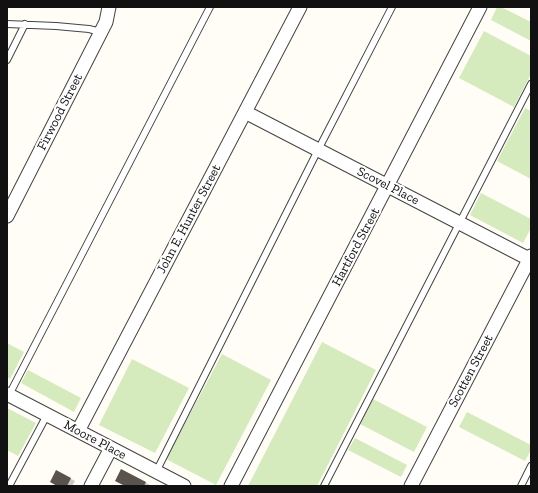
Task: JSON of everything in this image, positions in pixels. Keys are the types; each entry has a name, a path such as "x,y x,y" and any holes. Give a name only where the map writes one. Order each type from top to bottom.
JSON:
{"street":[{"name":"Firwood Street","path":"7,216 106,22 109,7"},
{"name":"John E. Hunter Street","path":"78,431 300,7"},
{"name":"Hartford Street","path":"231,486 480,7"},
{"name":"Scovel Place","path":"246,112 387,186 530,258"},
{"name":"Scotten Street","path":"411,486 530,258"},
{"name":"Moore Place","path":"8,394 176,484"},
{"path":"91,486 111,448"}],"lane":[{"path":"8,394 210,7"},
{"path":"156,472 318,150 392,7"},
{"path":"7,24 56,26 89,29 101,32"},
{"path":"7,60 25,24"},
{"path":"324,486 531,84"},
{"path":"9,486 47,414"},
{"path":"521,486 531,466"}],"green space":[{"path":"497,7 501,7 531,22 531,41 491,20"},
{"path":"484,31 531,56 531,74 514,107 459,78"},
{"path":"525,108 531,111 531,179 497,161"},
{"path":"481,193 531,219 531,228 523,243 470,215"},
{"path":"322,342 376,370 317,486 248,486"},
{"path":"7,343 24,352 10,379 7,377"},
{"path":"222,354 271,380 216,485 166,459"},
{"path":"132,359 189,388 155,453 99,425"},
{"path":"28,370 81,398 74,412 21,383"},
{"path":"373,399 427,427 414,452 360,424"},
{"path":"7,408 36,423 18,456 7,450"},
{"path":"467,412 531,445 531,450 525,461 459,427"},
{"path":"355,438 407,465 401,477 348,450"}],"building":[{"path":"121,469 146,482 144,486 125,486 115,481"},
{"path":"56,470 71,478 67,486 57,486 50,482"}]}
